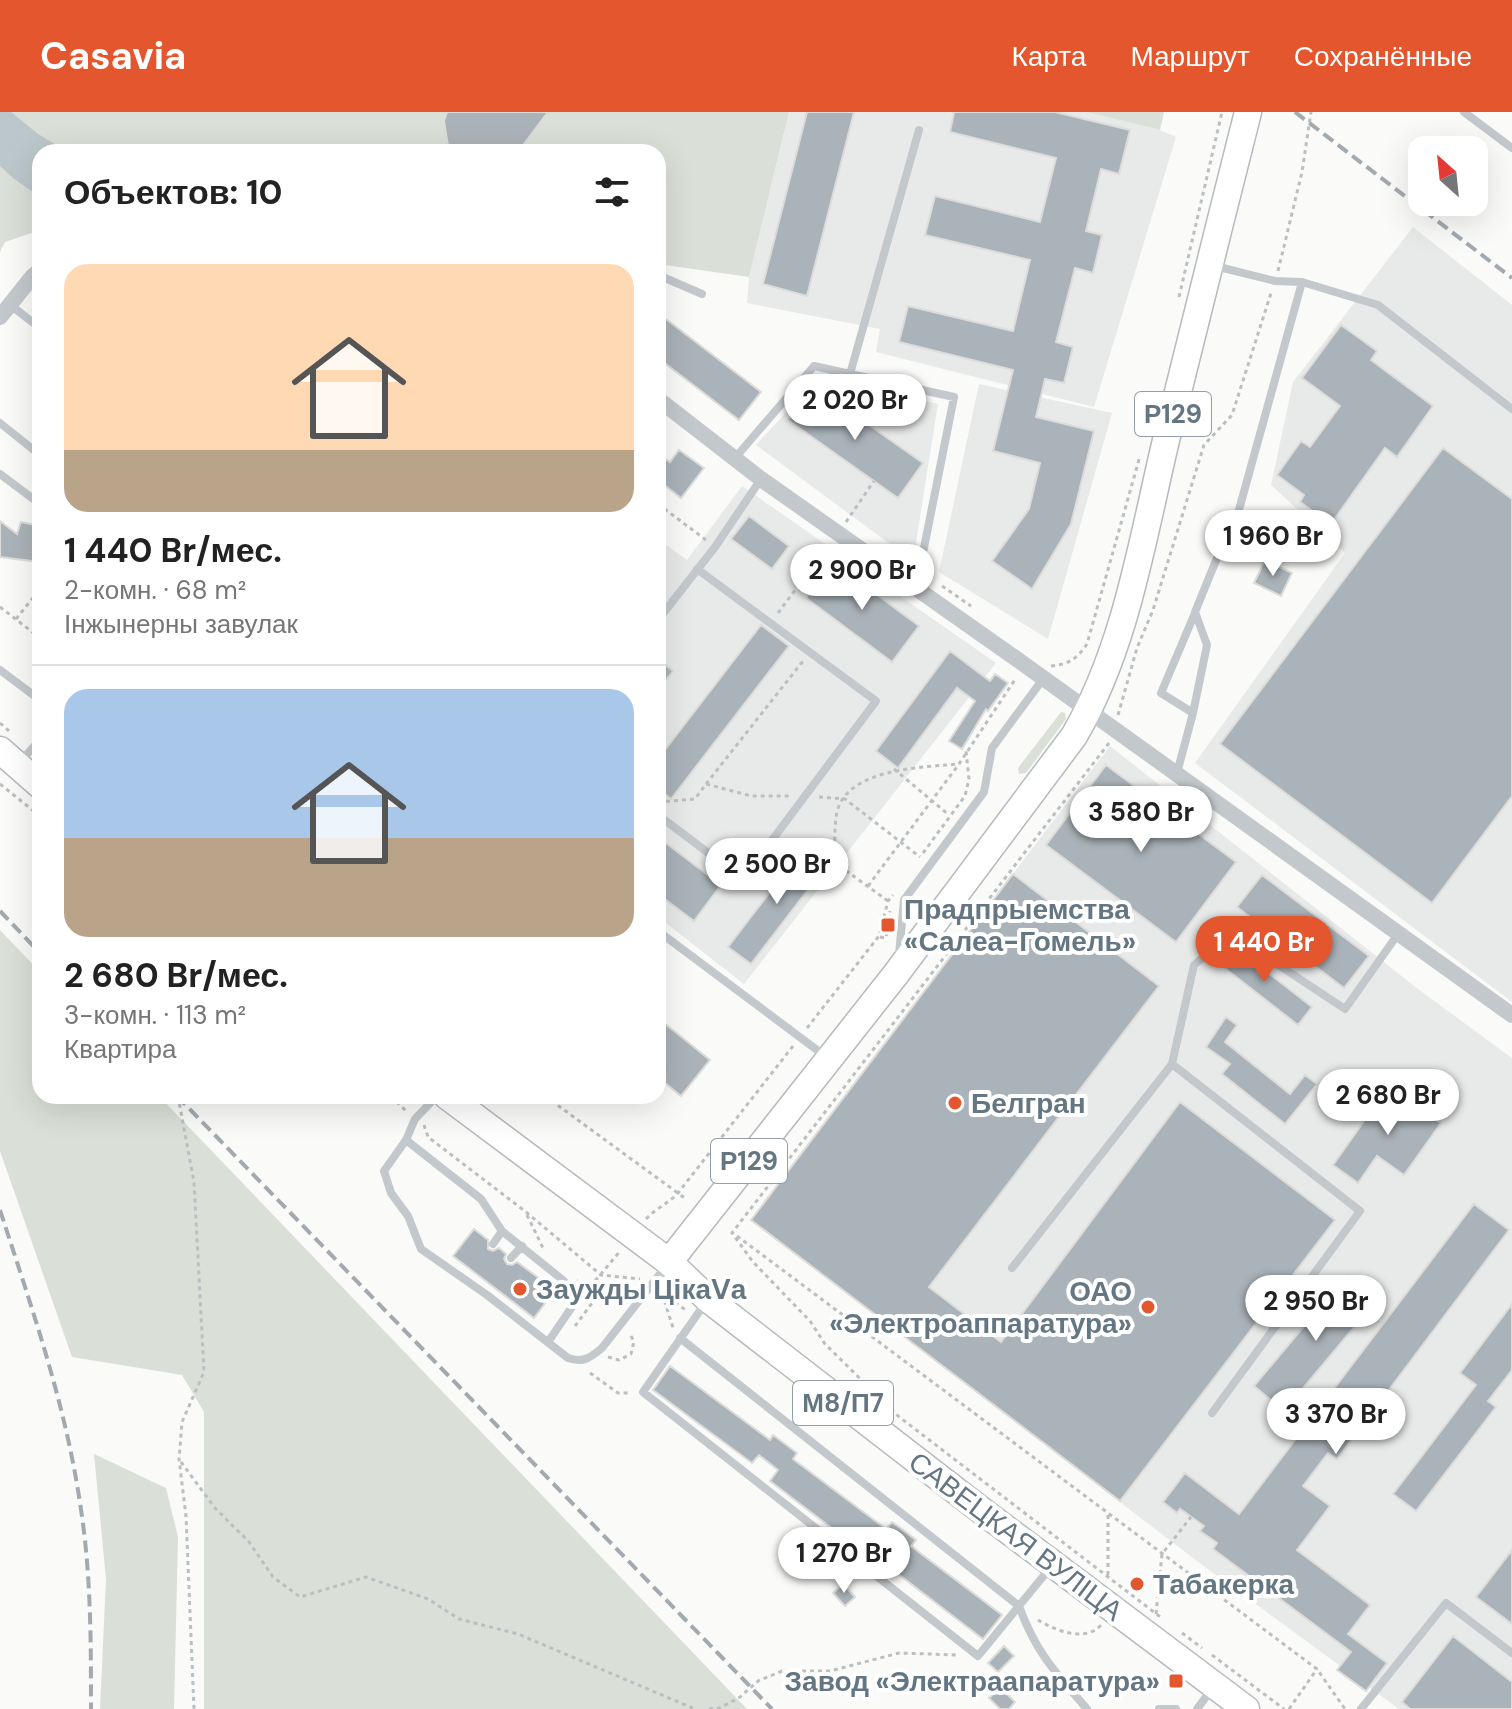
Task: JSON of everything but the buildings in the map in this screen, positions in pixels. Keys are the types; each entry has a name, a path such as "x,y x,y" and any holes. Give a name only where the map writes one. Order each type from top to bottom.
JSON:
{"main road":[{"name":"Р129","path":"669,1262 896,974 1074,736 1088,712 1138,572 1167,437 1248,112"},
{"path":"6,766 32,781"},
{"name":"САВЕЦКАЯ ВУЛІЦА","path":"458,1104 669,1262 708,1299 1246,1709"}],"street":[{"path":"5,311 32,279"},
{"path":"666,405 761,479 1512,1015"}],"lane":[{"path":"1464,112 1512,148"},
{"path":"850,374 919,130"},
{"path":"1210,265 1275,281 1302,282 1378,305 1512,409"},
{"path":"666,278 702,294"},
{"path":"1232,535 1302,282"},
{"path":"5,311 32,324"},
{"path":"735,459 814,366 954,397 916,588"},
{"path":"0,423 32,449"},
{"path":"0,474 32,498"},
{"path":"666,610 715,547 761,479"},
{"path":"1193,713 1161,693 1217,558"},
{"path":"666,821 743,879 876,701 697,569"},
{"path":"1177,773 1207,645 1195,612"},
{"path":"0,670 32,694"},
{"path":"896,974 904,900 984,792 992,748 1043,679"},
{"path":"6,766 32,746"},
{"path":"1012,1268 1172,1064 1194,965 1232,934 1345,1009 1399,933"},
{"path":"666,937 829,1059"},
{"path":"1172,1064 1360,1211 1212,1413"},
{"path":"429,1104 415,1119 406,1140 384,1171 391,1193 408,1216 421,1249 464,1279 490,1291 568,1358 580,1361 602,1348 669,1262"},
{"path":"406,1140 481,1199 502,1231 564,1281 576,1301 548,1342"},
{"path":"493,1244 502,1231"},
{"path":"511,1258 522,1246"},
{"path":"464,1279 472,1271"},
{"path":"708,1299 643,1392 978,1656 1053,1564"},
{"path":"680,1338 1019,1606 1030,1635 1050,1668 1087,1709"},
{"path":"1361,1709 1446,1603 1512,1653"},
{"path":"1197,1709 1215,1686"},
{"path":"1159,1709 1176,1709"}],"path":[{"path":"1176,310 1222,112"},
{"path":"1118,715 1204,445 1232,415 1275,281 1302,172 1311,112"},
{"path":"868,886 959,764 1025,665 1035,656 1051,666 1066,665 1080,655 1087,644 1143,444"},
{"path":"666,510 715,547"},
{"path":"771,622 831,542"},
{"path":"16,619 32,599"},
{"path":"0,607 32,632"},
{"path":"706,784 811,651"},
{"path":"732,1233 1111,740"},
{"path":"920,857 965,796 969,779 966,751"},
{"path":"576,1301 656,1207 671,1201 678,1193 879,936 886,938 893,896 888,901 834,862 838,809 853,789 894,769 959,764"},
{"path":"6,766 32,804"},
{"path":"894,769 950,815"},
{"path":"179,1104 194,1182 204,1372 182,1422 179,1459 186,1516 194,1709"},
{"path":"402,1104 408,1114"},
{"path":"556,1104 686,1199"},
{"path":"424,1125 428,1137 526,1212 601,1275 643,1280"},
{"path":"724,1227 1317,1669 1345,1709"},
{"path":"732,1233 753,1262 810,1321 825,1344 898,1416 1166,1622"},
{"path":"662,1293 671,1326 680,1338"},
{"path":"608,1357 619,1360 631,1354 634,1341 628,1333"},
{"path":"590,1373 618,1393 643,1392"},
{"path":"179,1459 215,1508 249,1542 273,1577 300,1597 366,1577 428,1599 459,1619 518,1634 695,1709"},
{"path":"1108,1515 1108,1577"},
{"path":"1156,1614 1162,1554 1191,1517"},
{"path":"1019,1606 1052,1628 1071,1633 1086,1634 1101,1625"},
{"path":"1176,1630 1202,1648"},
{"path":"709,1709 720,1708 740,1697 758,1681 782,1671 830,1671 899,1653 978,1656"},
{"path":"1212,1655 1287,1709 1317,1669"}],"shaded area":[{"path":"0,112 789,112 749,277 666,265 666,144 32,144 32,233 5,242 0,252"},
{"path":"0,112 11,112 55,144 32,144 32,191 0,166"},
{"path":"789,112 1087,112 1160,130 1176,137 1094,407 876,352 880,329 747,303 749,277"},
{"path":"1087,112 1164,112 1160,130"},
{"path":"1413,227 1512,305 1512,1002 1195,763 1345,553 1271,485 1293,382"},
{"path":"819,377 938,404 913,561 756,445"},
{"path":"979,384 1112,413 1048,639 939,572"},
{"path":"742,486 996,663 744,984 666,923 666,545 687,560"},
{"path":"1061,712 1065,713 1066,719 1026,773 1019,774 1018,768"},
{"path":"1110,746 1418,989 1512,1058 1512,1709 1399,1709 1201,1564 892,1328 929,1287 1159,987 1013,874"},
{"path":"0,930 32,964 32,1104 167,1104 747,1709 204,1709 204,1412 182,1375 72,1357 0,1151"},
{"path":"94,1454 166,1488 178,1537 174,1709 100,1709 106,1579"}],"railway":[{"path":"1295,112 1512,278"},
{"path":"0,911 32,945"},
{"path":"185,1104 772,1709"},
{"path":"0,1210 46,1355 74,1465 88,1580 91,1709"}],"place":[{"name":"Прадпрыемства «Салеа-Гомель»","path":"888,925"},
{"name":"Белгран","path":"955,1103"},
{"name":"Заужды ЦікаVа","path":"520,1289"},
{"name":"ОАО «Электроаппаратура»","path":"1148,1307"},
{"name":"Табакерка","path":"1137,1584"},
{"name":"Завод «Электраапаратура»","path":"1176,1681"}]}
